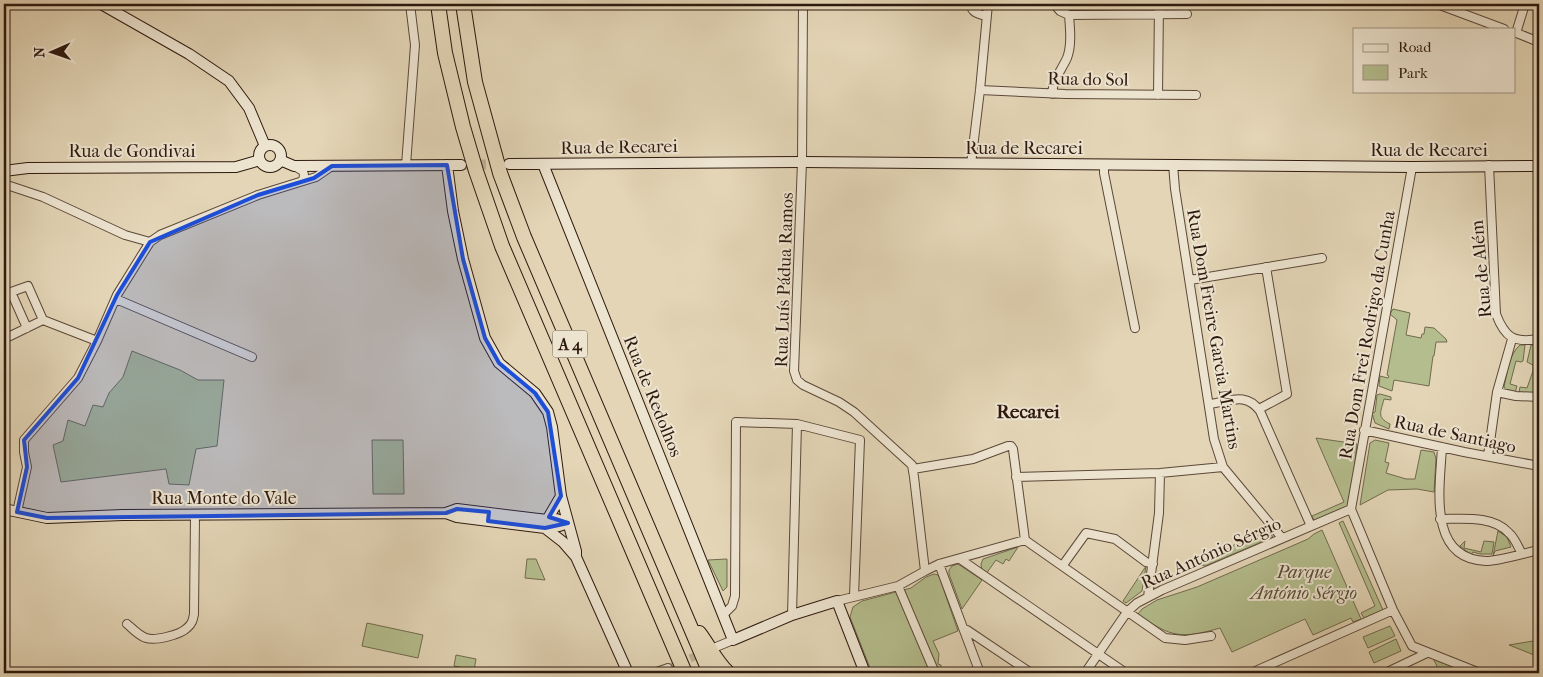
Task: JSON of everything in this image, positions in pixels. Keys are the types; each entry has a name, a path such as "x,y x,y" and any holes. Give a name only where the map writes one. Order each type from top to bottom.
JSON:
{"highway":[{"name":"A 4","path":"438,4 445,52 461,118 476,171 502,246 685,673"},
{"name":"A 4","path":"463,4 475,82 507,191 524,237 710,673"},
{"path":"687,616 710,647 718,662 728,673"},
{"path":"665,626 672,670"}],"street":[{"path":"101,4 189,54 228,81 249,108 265,146 260,151 260,160"},
{"path":"406,166 415,44 410,4"},
{"name":"Rua Luís Pádua Ramos","path":"803,4 802,162 794,371 797,380 803,385 844,405 863,420 907,460 913,469"},
{"path":"971,4 974,12 986,16"},
{"path":"972,164 988,4"},
{"path":"1054,4 1060,11 1069,15 1186,14"},
{"path":"1158,95 1159,4"},
{"path":"1436,4 1501,28"},
{"path":"1516,30 1525,4"},
{"path":"1052,94 1055,78 1067,57 1070,42 1069,15"},
{"path":"1516,33 1539,42"},
{"name":"Rua do Sol","path":"980,90 1052,94 1196,95"},
{"name":"Rua de Gondivai","path":"4,171 28,168 236,167 260,160 263,164 271,167 278,164 280,152 278,148 275,146 265,146"},
{"name":"Rua de Gondivai","path":"280,160 294,166 461,165"},
{"name":"Rua de Recarei","path":"509,164 802,162 1412,167 1539,166"},
{"name":"Rua de Redolhos","path":"543,164 733,640"},
{"path":"1104,164 1104,173 1135,328"},
{"name":"Rua Dom Freire Garcia Martins","path":"1173,164 1175,189 1214,438 1223,467 1282,538"},
{"path":"447,165 463,259 485,338 499,363 535,393 548,412 552,427 561,496 576,557"},
{"path":"294,166 303,171 303,181"},
{"path":"17,512 27,467 24,440 78,378 116,300 150,242 160,235 258,196 316,177 332,166"},
{"name":"Rua de Além","path":"1490,166 1496,314 1500,324 1512,339"},
{"name":"Rua Dom Frei Rodrigo da Cunha","path":"1351,509 1412,167"},
{"path":"4,184 43,197 125,235 150,242"},
{"path":"1190,280 1322,258"},
{"path":"1259,409 1287,394 1266,267"},
{"path":"27,328 11,292 28,286 43,320 97,341"},
{"path":"116,300 252,357"},
{"path":"4,339 43,320"},
{"path":"1488,456 1497,392 1512,339 1539,339"},
{"path":"1497,392 1516,396 1539,397"},
{"path":"1210,404 1244,398 1254,402 1259,409 1311,526"},
{"path":"723,615 732,606 734,596 736,422 797,424 860,440 854,596"},
{"path":"792,615 797,424"},
{"name":"Rua de Santiago","path":"1364,430 1539,466"},
{"path":"925,571 913,469 973,459 1011,446 1013,449 1025,540 1165,638 1184,640 1211,636"},
{"path":"1442,447 1439,490 1440,519 1443,532 1453,547 1469,559 1488,561 1539,550"},
{"path":"1016,478 1160,473 1223,467"},
{"path":"1148,597 1159,513 1160,473"},
{"path":"561,496 546,524 576,557 628,673"},
{"name":"Rua Monte do Vale","path":"4,509 47,518 124,515 446,513 457,509 488,517 558,526 568,523"},
{"path":"1351,509 1393,610 1412,646 1480,673"},
{"name":"Rua António Sérgio","path":"1085,673 1128,612 1137,603 1351,509"},
{"path":"127,624 143,637 151,639 166,637 186,630 192,623 194,614 195,515"},
{"path":"1440,519 1466,518 1492,522 1510,534 1522,554"},
{"path":"1063,566 1086,533 1115,539 1146,562 1153,564"},
{"path":"716,647 792,615 854,596 898,586 940,564 1025,540"},
{"path":"960,559 1126,673"},
{"path":"940,564 980,673"},
{"path":"898,586 935,673"},
{"path":"836,601 865,673"},
{"path":"1251,673 1393,610"},
{"path":"964,630 967,630 1031,673"},
{"path":"1385,673 1426,653"},
{"path":"4,663 5,673"},
{"path":"654,673 672,670"}],"highlighted area":[{"path":"447,165 463,259 485,338 499,363 535,393 548,412 561,496 549,517 568,523 545,528 488,521 489,512 457,509 446,513 47,518 17,512 27,467 24,440 78,378 117,295 150,242 258,195 314,178 332,166"}],"green space":[{"path":"1393,309 1410,313 1406,335 1421,338 1425,327 1434,328 1446,339 1447,342 1436,342 1429,386 1394,380 1392,391 1379,386 1380,376 1388,378 1389,376 1387,375 1397,320 1390,314"},
{"path":"1520,345 1525,345 1523,361 1516,361 1510,384 1517,386 1515,393 1506,390 1504,387 1511,359"},
{"path":"1531,345 1539,345 1539,394 1519,392 1520,387 1527,388 1533,371 1533,365 1527,362"},
{"path":"132,351 180,370 198,380 224,380 217,446 196,449 189,485 169,484 166,469 61,482 53,445 63,441 68,420 85,426 93,405 103,407 109,393 123,377"},
{"path":"1377,395 1391,397 1391,400 1384,399 1381,411 1383,419 1390,424 1389,429 1375,423 1372,413 1375,412"},
{"path":"1316,438 1357,444 1350,507 1315,523 1312,516 1344,502"},
{"path":"372,440 403,440 404,494 373,494"},
{"path":"1375,440 1389,443 1385,462 1389,463 1386,473 1406,479 1415,479 1421,450 1434,452 1436,459 1434,492 1417,489 1388,490 1360,505 1370,443"},
{"path":"1343,521 1383,610 1364,618 1361,613 1375,606 1339,523"},
{"path":"1265,526 1273,537 1205,566 1201,565"},
{"name":"Parque António Sérgio","path":"1322,530 1361,619 1353,622 1351,618 1313,635 1305,619 1232,652 1220,628 1196,634 1177,634 1159,628 1138,614 1142,609 1157,600 1197,587 1308,539"},
{"path":"1498,531 1507,537 1511,547 1495,551 1493,556"},
{"path":"1465,541 1464,548 1481,552 1484,541 1494,542 1492,554 1473,552 1471,555 1460,546"},
{"path":"1018,547 1009,561 1006,559 1003,564 996,560 986,574 982,572 981,564 983,559"},
{"path":"527,559 536,559 545,580 525,578"},
{"path":"727,559 727,587 723,591 708,560"},
{"path":"958,564 982,580 962,609 949,574 952,566"},
{"path":"1146,566 1142,591 1126,603 1123,601"},
{"path":"934,574 938,575 940,579 958,631 933,641 939,654 938,664 941,665 941,673 872,673 850,617 853,607 862,601 911,588 926,577"},
{"path":"367,623 423,635 418,658 362,646"},
{"path":"1390,626 1395,636 1368,648 1363,637"},
{"path":"1396,639 1401,651 1374,663 1369,652"},
{"path":"1539,640 1539,657 1509,645"},
{"path":"456,655 476,659 474,670 454,666"},
{"path":"1433,658 1476,673 1440,673"}],"tunnel":[{"path":"461,165 503,164"},
{"path":"668,668 703,653"}],"district":[{"name":"Recarei","path":"1028,411"}]}
